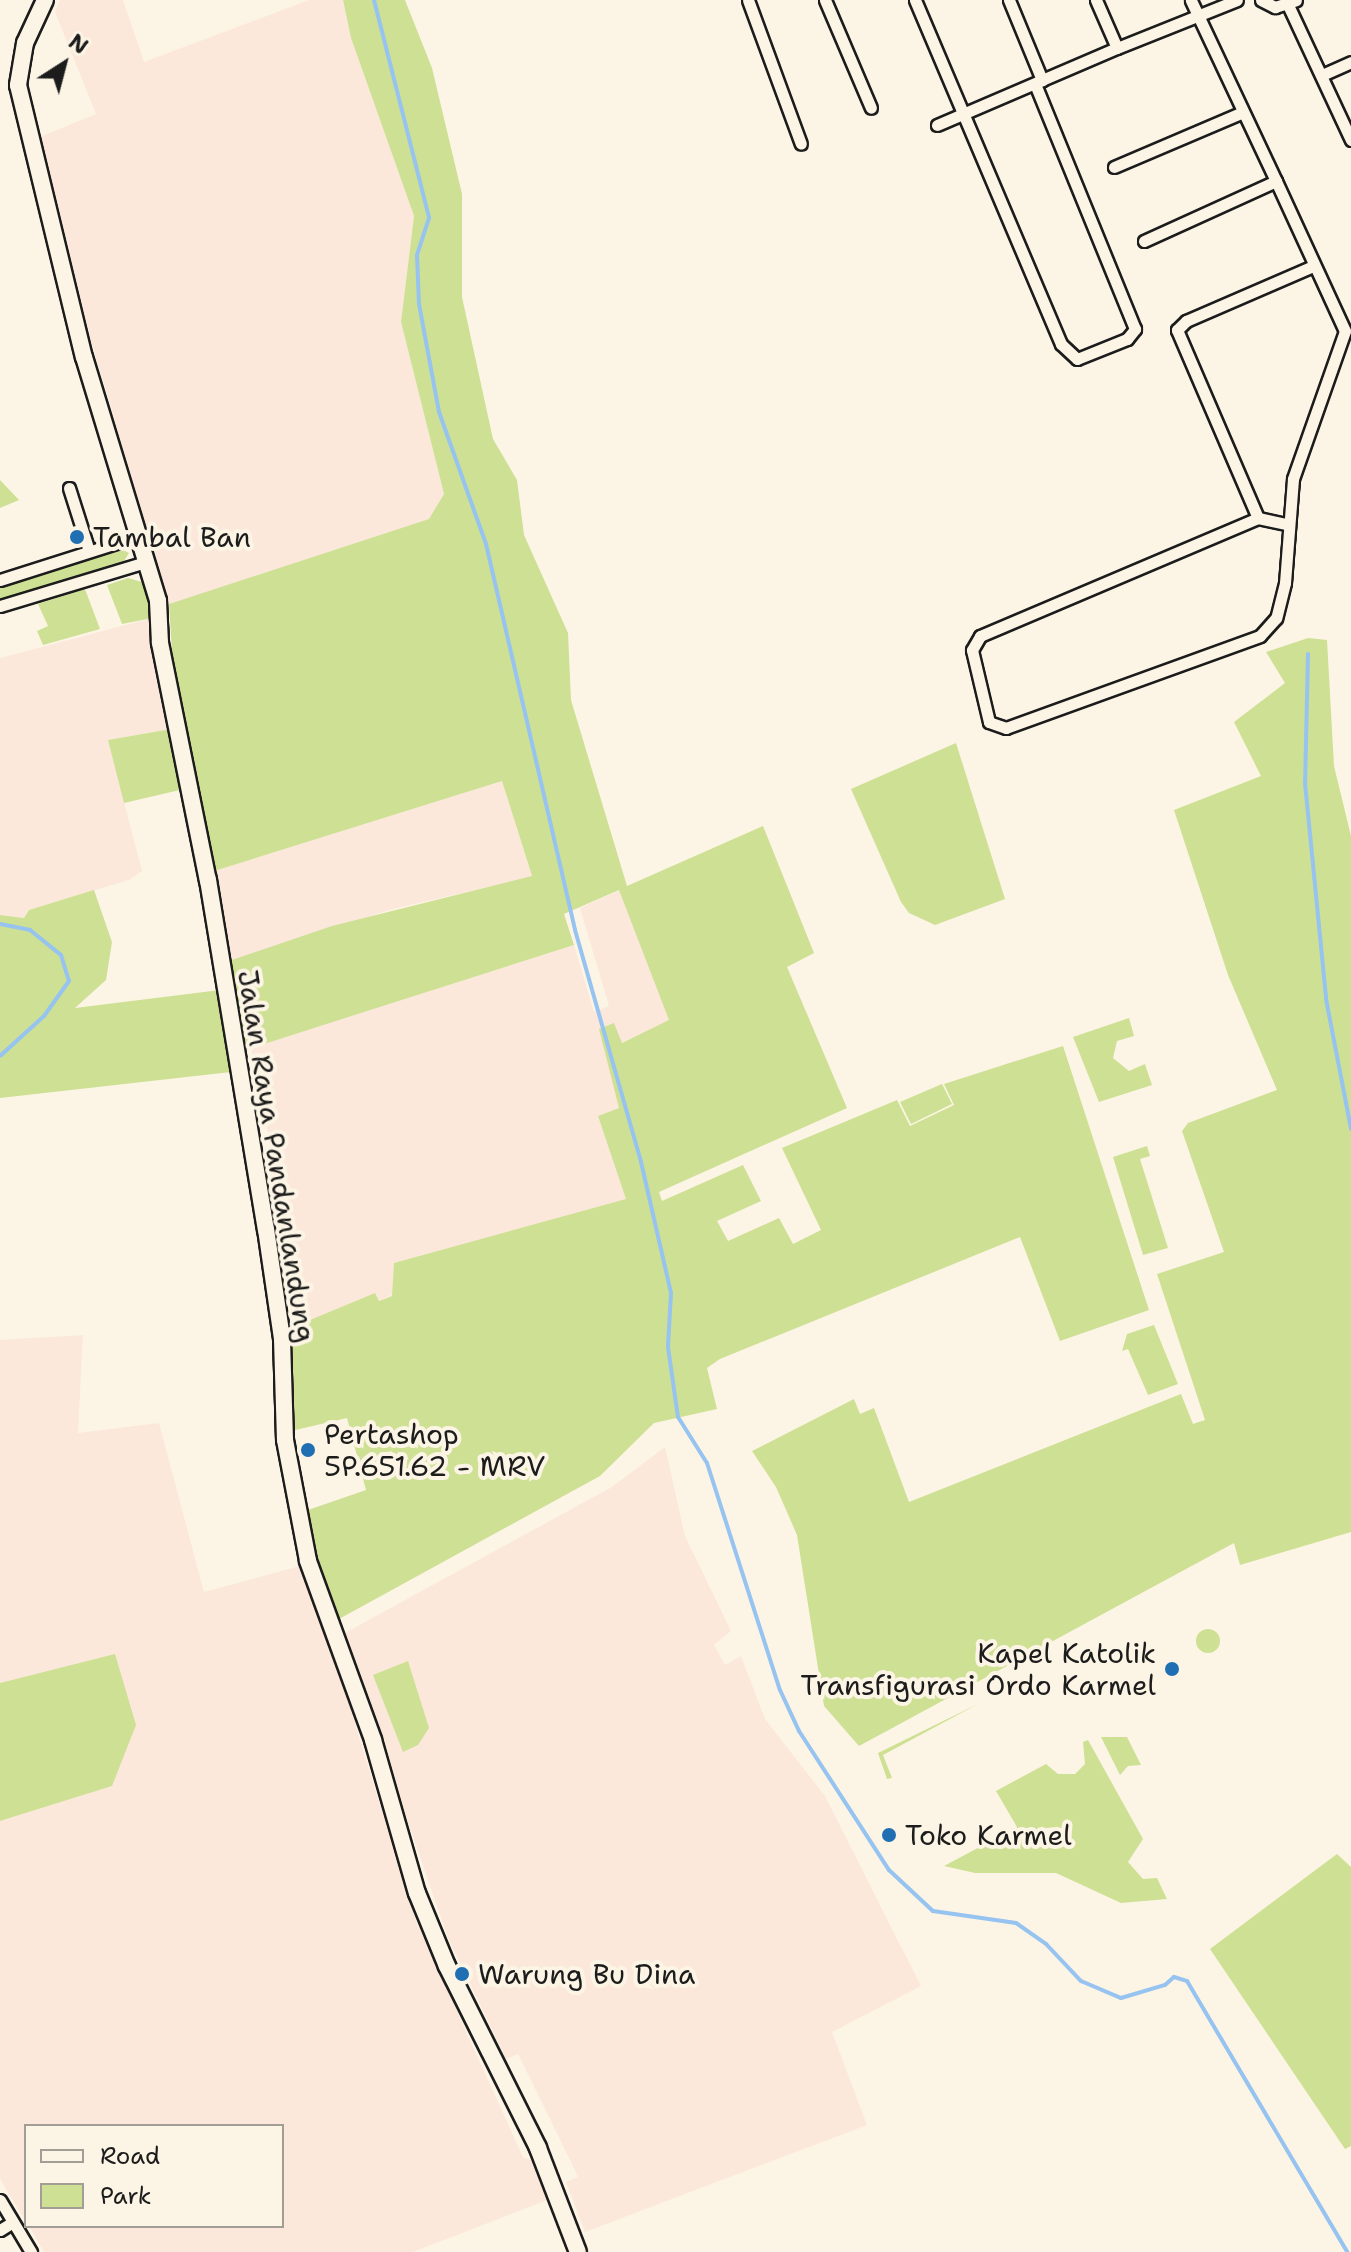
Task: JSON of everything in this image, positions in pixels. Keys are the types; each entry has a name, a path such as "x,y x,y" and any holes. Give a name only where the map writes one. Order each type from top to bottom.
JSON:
{"street":[{"name":"Jalan Raya Pandanlandung","path":"45,0 25,43 18,85 84,357 158,601 160,643 208,880 266,1229 282,1339 285,1440 308,1561 373,1740 402,1849 433,1934 538,2148 578,2252"},
{"path":"748,0 801,144"},
{"path":"825,0 871,108"},
{"path":"915,0 967,112 1067,354 1077,359 1127,339 1134,324 1038,82 1009,0"},
{"path":"1096,0 1117,48"},
{"path":"1191,0 1276,181 1311,267 1348,329 1300,452 1286,524 1280,607 1260,636 1006,728 989,722 972,650 975,639 1258,518 1286,524"},
{"path":"937,125 1237,0"},
{"path":"1261,0 1275,7 1292,2 1351,140"},
{"path":"1322,75 1351,62"},
{"path":"1114,167 1243,112"},
{"path":"1144,241 1276,181"},
{"path":"1258,518 1177,330 1186,321 1311,267"},
{"path":"69,488 89,551"},
{"path":"0,580 89,551 143,549"},
{"path":"0,606 143,549"},
{"path":"0,2200 31,2252"},
{"path":"0,2230 13,2222"}],"shaded area":[{"path":"60,0 123,0 144,62 309,0 343,0 351,38 414,216 401,322 444,494 430,519 169,604 92,344 40,137 96,114 55,12"},
{"path":"152,618 171,729 108,740 142,871 129,880 29,910 24,918 0,915 0,658"},
{"path":"502,781 532,877 393,909 226,962 211,872"},
{"path":"763,826 717,999 621,1043 614,1023 619,1108 598,1116 627,1199 395,1263 392,1295 378,1301 375,1293 306,1322 251,1048 574,945 594,1012 609,1006 580,908"},
{"path":"83,1335 78,1433 159,1423 204,1592 300,1566 336,1662 416,1921 523,2157 536,2162 550,2199 413,2252 44,2252 30,2228 284,2228 284,2124 24,2124 24,2219 0,2179 0,1821 112,1786 115,1655 0,1683 0,1340"},
{"path":"665,1447 685,1536 731,1631 714,1645 725,1665 741,1656 765,1719 825,1796 921,1986 832,2032 867,2125 585,2232 566,2182 578,2177 518,2054 506,2059 448,1938 343,1634 612,1487"}],"green space":[{"path":"343,0 405,0 432,68 462,194 462,297 493,439 517,480 524,535 568,633 571,700 627,886 763,826 814,953 787,967 847,1108 659,1192 662,1201 743,1165 761,1201 717,1221 728,1241 779,1218 793,1244 821,1230 782,1148 897,1100 910,1126 954,1105 944,1084 1063,1046 1149,1310 1060,1341 1020,1237 720,1359 707,1368 717,1409 654,1423 600,1476 339,1619 321,1577 305,1511 366,1490 347,1418 291,1431 290,1345 301,1343 298,1325 375,1293 379,1301 392,1296 394,1263 626,1199 598,1116 619,1108 599,1029 614,1023 622,1043 669,1020 619,890 564,914 574,945 245,1050 226,962 332,926 532,876 502,781 211,872 173,668 169,604 429,519 444,494 401,322 414,216 351,38"},
{"path":"0,480 19,500 0,508"},
{"path":"123,550 129,553 124,561 0,599 0,587"},
{"path":"128,578 145,583 152,618 122,624 107,585"},
{"path":"85,589 100,629 43,645 37,631 48,626 38,604"},
{"path":"1308,638 1327,640 1334,766 1351,836 1351,1532 1240,1565 1234,1543 859,1746 824,1706 797,1535 776,1487 752,1451 854,1399 860,1414 874,1408 909,1502 1181,1394 1193,1424 1205,1420 1157,1274 1224,1252 1182,1131 1188,1123 1277,1090 1228,975 1174,810 1261,776 1234,722 1285,683 1266,652"},
{"path":"171,729 184,789 124,803 108,740"},
{"path":"956,743 1005,899 935,925 909,913 901,902 851,789"},
{"path":"94,890 112,942 106,980 75,1008 220,990 231,1072 0,1098 0,915 24,918 29,910"},
{"path":"1129,1018 1134,1036 1117,1041 1113,1058 1129,1071 1145,1064 1152,1085 1099,1102 1073,1037"},
{"path":"942,1084 952,1104 911,1124 900,1102"},
{"path":"1147,1146 1150,1156 1140,1159 1168,1248 1143,1255 1113,1157"},
{"path":"1154,1325 1178,1384 1148,1395 1128,1349 1122,1351 1127,1334"},
{"path":"1208,1629 1216,1633 1220,1641 1216,1649 1208,1653 1200,1649 1196,1641 1200,1633"},
{"path":"115,1654 136,1725 112,1786 0,1821 0,1683"},
{"path":"408,1661 429,1728 418,1745 403,1752 373,1675"},
{"path":"978,1704 883,1755 892,1778 887,1779 878,1753"},
{"path":"1101,1737 1127,1737 1141,1765 1128,1766 1120,1775"},
{"path":"1088,1740 1143,1839 1128,1862 1143,1879 1157,1878 1167,1899 1121,1903 1056,1873 975,1873 944,1866 1017,1827 996,1791 1046,1764 1058,1774 1075,1774 1085,1764 1083,1742"},
{"path":"1337,1854 1351,1867 1351,2146 1345,2149 1210,1949"}],"waterway":[{"path":"374,0 429,218 417,255 419,304 439,412 486,544 575,930 641,1162 671,1293 668,1347 678,1417 707,1463 780,1690 799,1731 889,1870 933,1911 1016,1923 1046,1944 1081,1981 1121,1998 1165,1985 1174,1977 1187,1981 1347,2252"},
{"path":"1308,654 1305,783 1326,999 1351,1129"},
{"path":"0,924 30,930 61,955 69,981 44,1016 0,1056"}],"place":[{"name":"Tambal Ban","path":"77,537"},
{"name":"Pertashop 5P.651.62 - MRV","path":"308,1450"},
{"name":"Kapel Katolik Transfigurasi Ordo Karmel","path":"1172,1669"},
{"name":"Toko Karmel","path":"889,1835"},
{"name":"Warung Bu Dina","path":"462,1974"}]}
